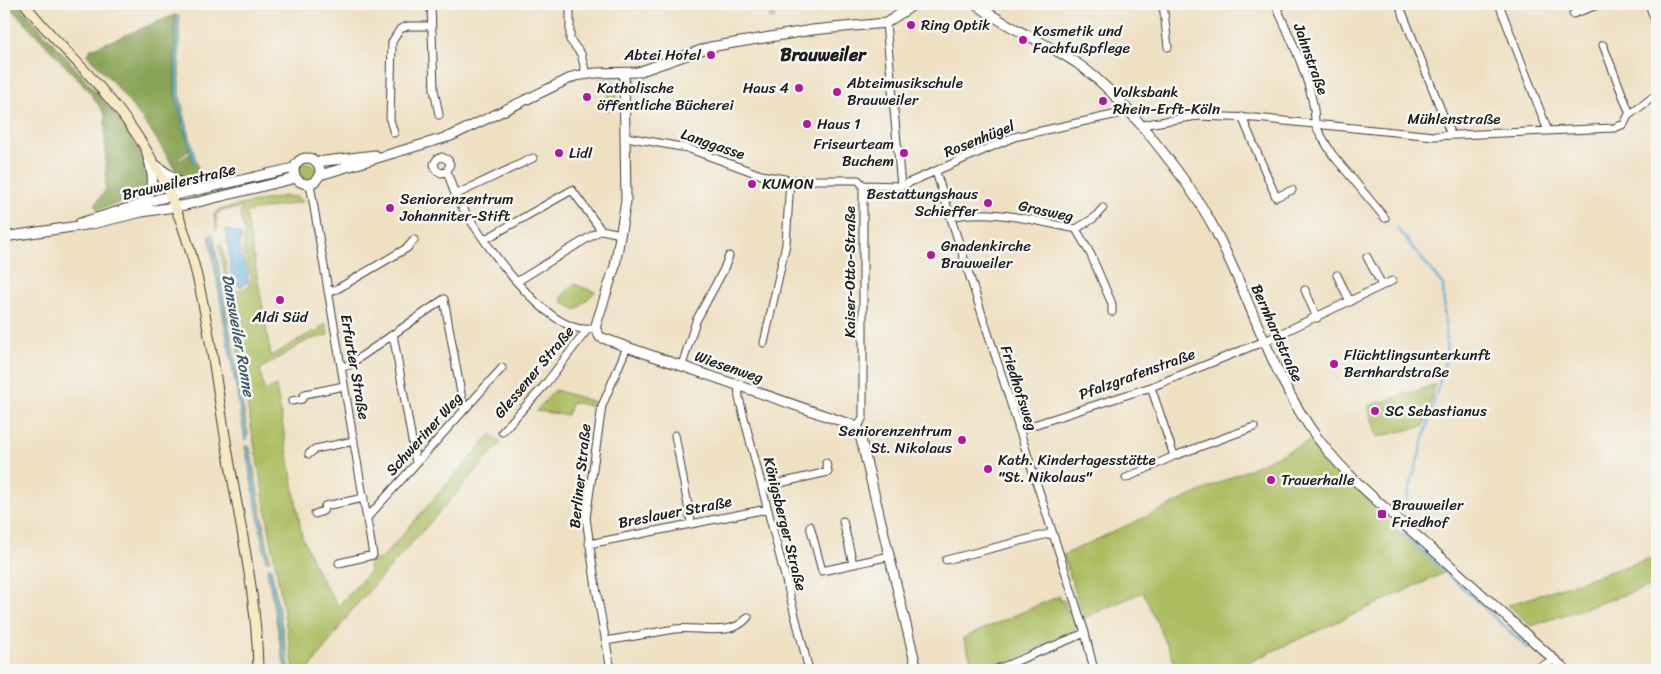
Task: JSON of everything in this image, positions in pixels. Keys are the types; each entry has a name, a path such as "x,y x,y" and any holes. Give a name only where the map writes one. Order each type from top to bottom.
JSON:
{"main road":[{"path":"25,4 103,91 156,165 175,207 191,254 202,304 250,582 258,670"}],"street":[{"path":"431,4 434,89 439,115"},
{"path":"570,4 570,40 581,54 586,74"},
{"path":"378,156 366,155 317,162 310,158 302,159 294,168 296,178 300,182 310,184 316,181 320,174 451,136 569,78 586,74 624,73 646,70 710,47 812,30 886,23 914,4"},
{"name":"Bernhardstraße","path":"976,4 1078,64 1102,82 1142,128 1213,226 1294,402 1330,454 1390,512 1566,670"},
{"path":"1163,4 1168,47"},
{"name":"Jahnstraße","path":"1275,4 1292,42 1316,112 1315,125"},
{"path":"1399,4 1451,135"},
{"path":"1499,4 1548,131"},
{"path":"1573,14 1600,4"},
{"path":"1649,4 1657,26"},
{"path":"886,23 902,186"},
{"path":"394,132 390,120 392,42 400,29 408,26 431,26"},
{"path":"1603,45 1630,114"},
{"name":"Glessener Straße","path":"502,432 544,386 591,329 615,266 626,201 624,73"},
{"name":"Mühlenstraße","path":"1142,128 1147,124 1184,117 1242,117 1434,136 1614,128 1624,124 1630,114 1657,94"},
{"name":"Rosenhügel","path":"902,186 1014,137 1122,113 1126,110"},
{"path":"1242,117 1276,197 1292,190"},
{"path":"1315,125 1332,154 1385,218"},
{"name":"Langgasse","path":"626,137 687,148 761,175 790,180 858,180 863,185"},
{"path":"140,204 151,192 154,179 145,148"},
{"path":"455,195 534,158"},
{"path":"317,162 320,174"},
{"path":"156,165 181,184 206,189"},
{"name":"Brauweilerstraße","path":"71,227 92,218 140,204 294,168"},
{"path":"447,171 455,195 484,240 529,296 559,322 591,329"},
{"name":"Friedhofsweg","path":"936,172 1085,633 1094,670"},
{"name":"Brauweilerstraße","path":"4,237 71,227 175,207 296,178"},
{"path":"764,343 786,244 790,180"},
{"name":"Erfurter Straße","path":"310,184 373,555 339,563"},
{"name":"Kaiser-Otto-Straße","path":"902,186 863,185 864,417 858,427 917,670"},
{"path":"484,240 572,190 601,230 620,234"},
{"path":"1076,229 1094,218 1103,208"},
{"name":"Grasweg","path":"952,217 969,212 1032,220 1076,229 1091,255 1112,304 1112,312"},
{"path":"518,282 601,230"},
{"path":"328,292 337,289 407,248 414,240"},
{"path":"682,365 696,321 723,272 729,256"},
{"path":"1367,257 1382,285"},
{"path":"1337,274 1350,302"},
{"name":"Pfalzgrafenstraße","path":"1018,430 1151,387 1265,342 1392,281"},
{"path":"1305,290 1317,318"},
{"path":"341,367 349,365 444,299 464,410"},
{"name":"Wiesenweg","path":"591,329 600,337 627,348 738,384 858,427"},
{"path":"393,334 416,463"},
{"name":"Berliner Straße","path":"611,670 586,518 596,436 606,392 627,348"},
{"name":"Schweriner Weg","path":"367,518 502,368"},
{"name":"Königsberger Straße","path":"738,384 739,398 809,670"},
{"path":"292,401 302,399 305,394 344,386"},
{"path":"1151,387 1174,456"},
{"path":"1126,478 1174,456 1254,427"},
{"path":"675,435 691,522"},
{"path":"309,454 316,449 354,441"},
{"path":"762,487 828,472 826,464"},
{"path":"315,514 323,511 325,506 364,498"},
{"name":"Breslauer Straße","path":"589,544 691,522 767,509"},
{"path":"843,521 854,564"},
{"path":"810,526 822,571 890,556"},
{"path":"946,560 1052,533"},
{"path":"606,641 683,628 710,631 741,624 748,617"},
{"path":"995,670 1012,667 1085,633"},
{"path":"1534,670 1554,660"}],"green space":[{"path":"7,4 18,4 87,81 126,129 149,171 148,187 135,198 99,209 96,208 95,204 106,189 105,114 88,90"},
{"path":"768,4 783,4 782,14 775,13 775,18 770,19"},
{"path":"175,15 179,16 179,93 196,161 193,162 175,93"},
{"path":"175,15 175,93 190,150 178,159 179,161 191,153 193,162 196,161 201,179 187,178 177,172 152,132 113,82 87,55 91,49"},
{"path":"600,79 610,80 616,84 618,107 606,111 610,83 600,82"},
{"path":"307,163 313,165 315,171 313,177 307,179 301,177 299,171 301,165"},
{"path":"285,196 297,197 303,202 246,212 271,356 314,331 316,333 320,330 319,328 326,324 328,335 308,340 260,369 264,391 276,386 302,536 318,573 338,606 370,571 368,562 381,559 491,434 501,443 352,610 309,670 294,670 219,244 223,247 229,285 238,291 248,287 252,277 243,253 245,232 240,215 242,208 220,211 216,216 217,230 214,214 221,209"},
{"path":"213,235 248,435 245,440 209,236"},
{"path":"574,284 595,292 577,310 563,303 562,296"},
{"path":"1435,385 1424,426 1377,437 1368,406"},
{"path":"555,390 595,402 594,407 572,402 567,415 536,411"},
{"path":"1312,440 1399,532 1446,572 1232,670 1178,670 1143,592 1084,618 1063,555"},
{"path":"245,446 250,448 270,560 266,561"},
{"path":"1657,556 1657,584 1531,626 1508,605"},
{"path":"271,568 290,670 285,670 267,569"},
{"path":"1059,596 1060,601 1064,600 1067,611 1072,610 1077,624 1075,632 989,670 975,670 963,638"}],"water":[{"path":"226,229 241,234 240,253 248,272 248,282 241,287 232,282"}],"waterway":[{"name":"Dansweiler Ronne","path":"177,19 177,93 195,162"},
{"path":"1397,228 1443,285 1447,355 1404,509"},
{"name":"Dansweiler Ronne","path":"211,235 246,439"},
{"name":"Dansweiler Ronne","path":"247,446 267,560"},
{"path":"1402,532 1529,649"},
{"name":"Dansweiler Ronne","path":"269,568 287,670"}],"place":[{"name":"Ring Optik","path":"911,25"},
{"name":"Kosmetik und Fachfußpflege","path":"1023,40"},
{"name":"Abtei Hotel","path":"711,55"},
{"name":"Haus 4","path":"799,88"},
{"name":"Abteimusikschule Brauweiler","path":"837,92"},
{"name":"Katholische öffentliche Bücherei","path":"587,97"},
{"name":"Volksbank Rhein-Erft-Köln","path":"1103,101"},
{"name":"Haus 1","path":"807,124"},
{"name":"Lidl","path":"559,153"},
{"name":"Friseurteam Buchem","path":"904,153"},
{"name":"KUMON","path":"752,184"},
{"name":"Bestattungshaus Schieffer","path":"988,203"},
{"name":"Seniorenzentrum Johanniter-Stift","path":"390,208"},
{"name":"Gnadenkirche Brauweiler","path":"931,255"},
{"name":"Aldi Süd","path":"280,300"},
{"name":"Flüchtlingsunterkunft Bernhardstraße","path":"1334,364"},
{"name":"SC Sebastianus","path":"1375,411"},
{"name":"Seniorenzentrum St. Nikolaus","path":"962,440"},
{"name":"Kath. Kindertagesstätte \"St. Nikolaus\"","path":"988,469"},
{"name":"Trauerhalle","path":"1271,480"},
{"name":"Brauweiler Friedhof","path":"1382,514"}],"district":[{"name":"Brauweiler","path":"823,55"}]}
